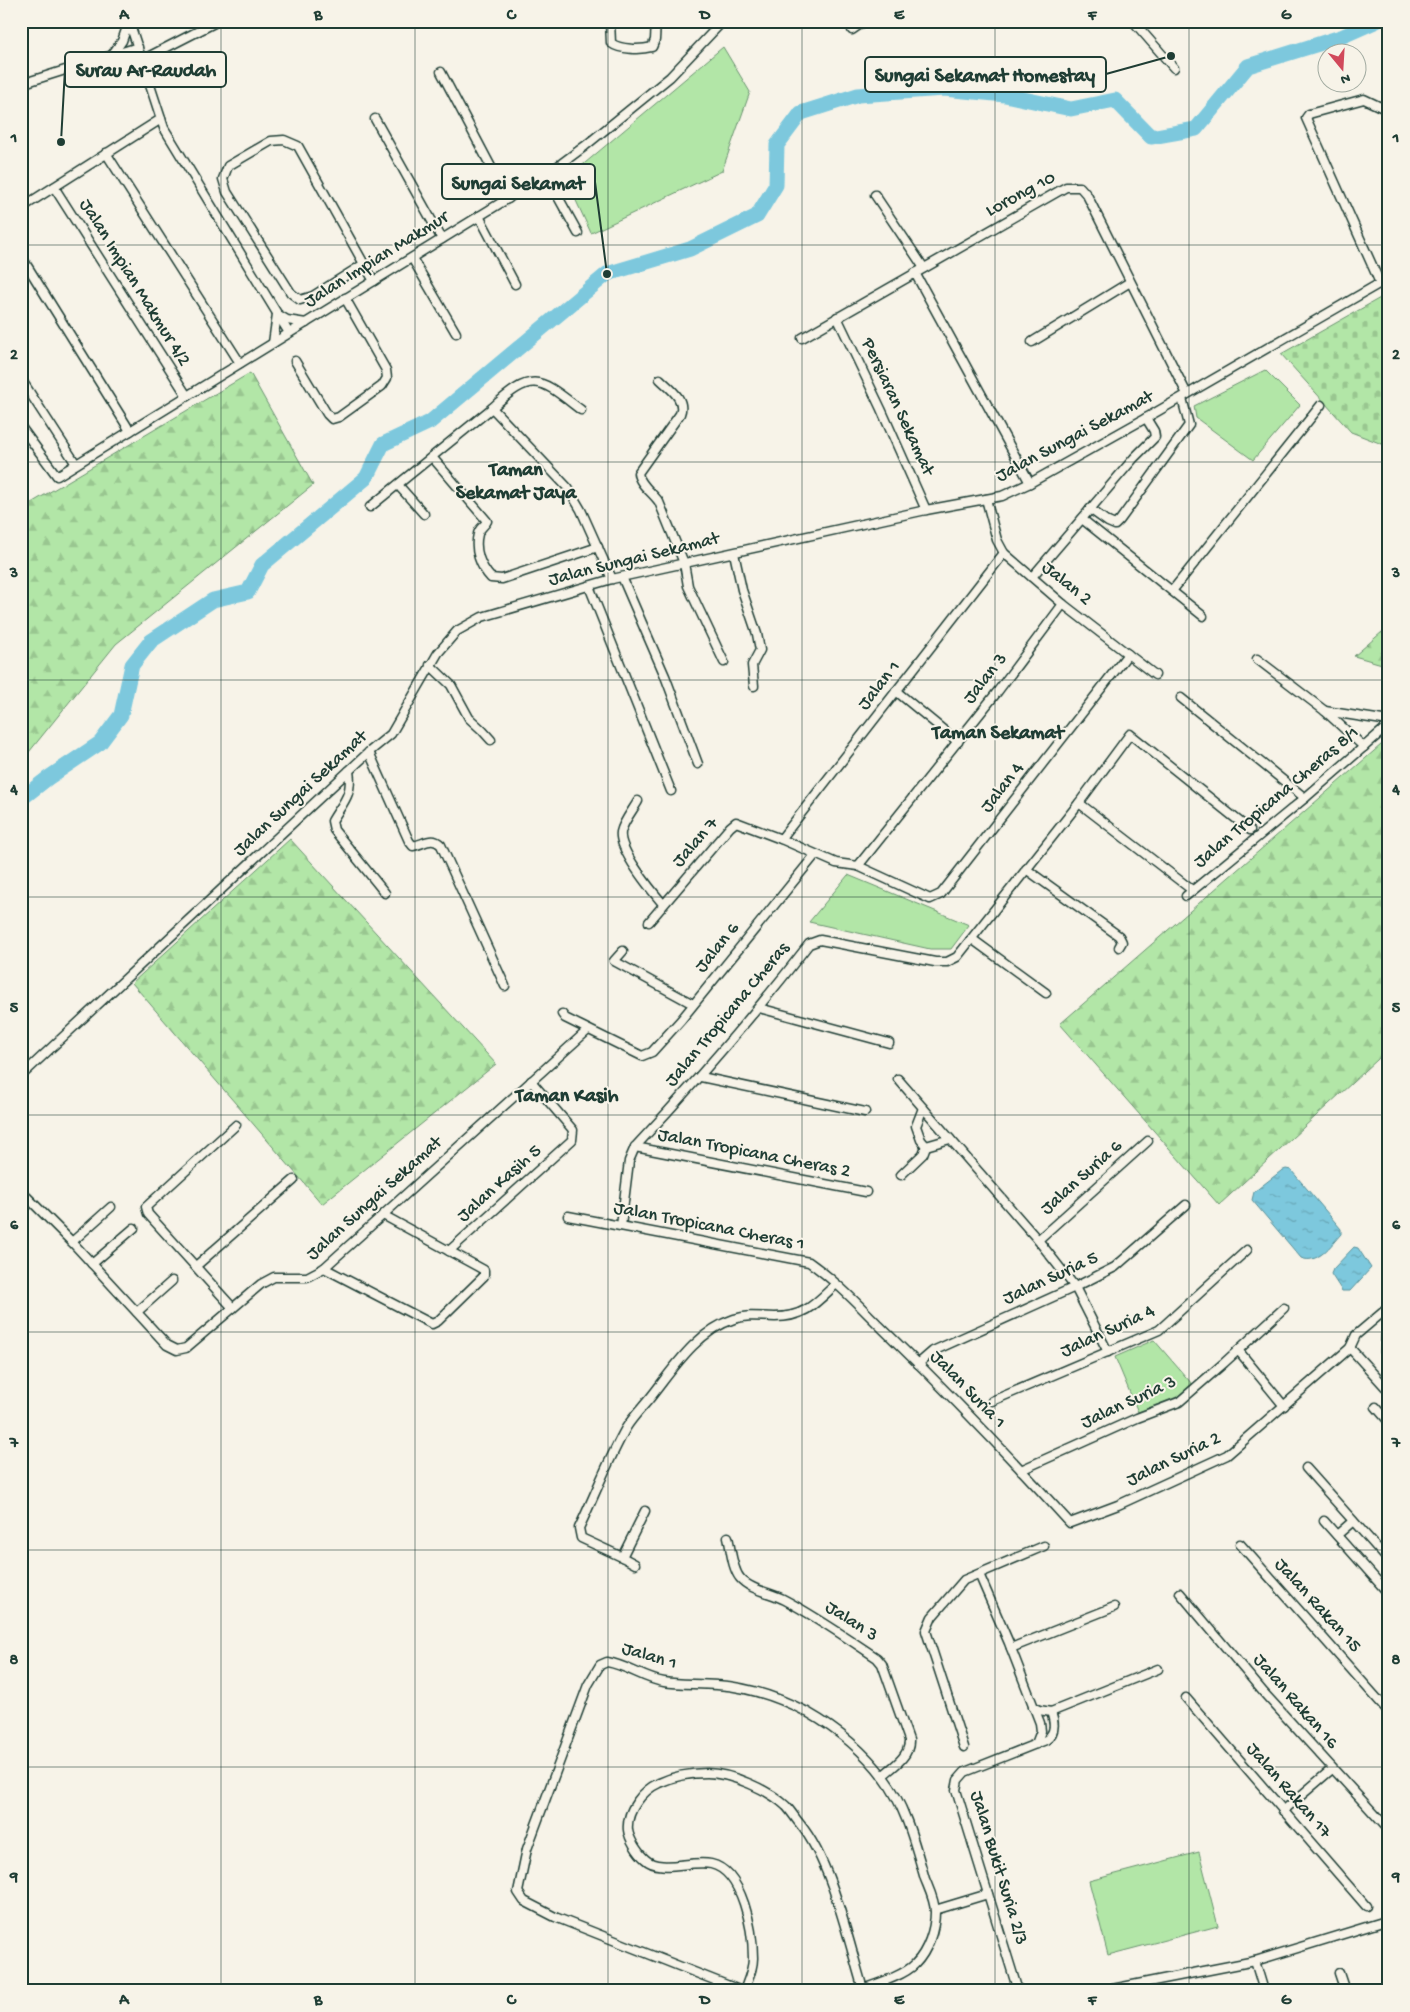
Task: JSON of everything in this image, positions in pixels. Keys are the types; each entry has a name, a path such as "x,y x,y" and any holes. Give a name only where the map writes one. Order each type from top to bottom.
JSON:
{"street":[{"path":"129,21 164,128 289,333"},
{"path":"112,54 122,40 129,21"},
{"path":"610,21 611,43 616,47 645,49 652,47 655,40 656,21"},
{"name":"Jalan Impian Makmur","path":"21,427 57,476 546,175 670,77 723,21"},
{"path":"852,30 865,21"},
{"path":"1133,21 1174,68"},
{"path":"142,60 214,22"},
{"path":"21,84 138,47"},
{"path":"112,54 131,60 145,70"},
{"path":"441,72 508,199"},
{"path":"1380,283 1306,118 1309,114 1364,99 1387,107 1389,121"},
{"path":"21,208 161,119"},
{"path":"375,119 442,239"},
{"path":"364,264 313,296 300,300 291,293 227,192 223,179 228,166 271,141 284,140 298,146 374,280"},
{"path":"106,153 240,363"},
{"path":"546,175 578,234"},
{"name":"Lorong 10","path":"802,338 1066,187 1080,186 1087,195 1184,396 1190,425 1115,525 1090,509"},
{"name":"Jalan Impian Makmur 4/2","path":"54,187 187,396"},
{"path":"875,195 924,268"},
{"path":"479,216 515,284"},
{"path":"21,256 130,431"},
{"path":"412,258 456,332"},
{"path":"915,272 1030,483"},
{"name":"Jalan Sungai Sekamat","path":"21,1076 369,752 391,734 430,665 457,631 482,617 622,577 926,510 1002,496 1030,483 1146,418 1389,278"},
{"path":"1032,342 1130,282"},
{"path":"295,361 327,414 332,419 382,386 387,378 386,370 346,298"},
{"path":"277,314 287,320 306,323"},
{"path":"273,343 277,314"},
{"name":"Persiaran Sekamat","path":"837,318 926,510"},
{"path":"21,379 76,464"},
{"path":"660,379 680,400 683,407 638,473 638,480 654,494 659,502 684,563 688,586 724,662"},
{"path":"370,507 492,408 510,391 520,385 539,382 549,385 581,410"},
{"path":"1172,592 1321,405"},
{"path":"492,408 568,488 581,510 612,580"},
{"path":"1032,577 1134,458 1155,438 1154,431 1146,418"},
{"path":"432,457 487,521 478,534 477,551 487,574 494,580 502,579 598,546"},
{"path":"398,485 424,514"},
{"name":"Jalan 2","path":"986,499 997,540 1004,553 1063,604 1155,675"},
{"path":"1082,519 1203,616"},
{"path":"734,552 760,650 752,665 754,686"},
{"name":"Jalan 1","path":"781,838 1004,553"},
{"path":"622,577 666,676 698,764"},
{"path":"590,586 671,791"},
{"name":"Jalan 3","path":"858,866 998,691 1063,604"},
{"name":"Jalan 4","path":"858,866 930,899 941,894 1128,654"},
{"path":"1257,659 1325,711 1364,747"},
{"path":"430,665 451,685 469,718 491,740"},
{"path":"896,691 958,742"},
{"path":"1181,698 1305,798"},
{"path":"1325,711 1389,721"},
{"name":"Jalan Tropicana Cheras 8/1","path":"1080,803 1189,893 1389,726"},
{"name":"Jalan Tropicana Cheras","path":"621,1226 629,1161 635,1147 701,1076 759,1008 809,944 820,940 935,962 947,962 957,958 1080,803 1130,734 1250,830"},
{"path":"369,752 409,841 413,846 432,840 437,840 442,844 505,986"},
{"path":"349,771 350,793 332,821 334,830 385,893"},
{"path":"638,801 621,831 622,841 643,880 664,904"},
{"name":"Jalan 7","path":"649,922 736,822 781,838"},
{"path":"781,838 836,863 858,866"},
{"name":"Jalan 6","path":"588,1030 642,1056 652,1052 815,855"},
{"path":"1026,869 1119,936 1122,942 1119,947"},
{"path":"972,939 1046,993"},
{"path":"623,951 614,961 693,1004"},
{"path":"759,1008 889,1043"},
{"path":"562,1014 565,1018 588,1030"},
{"name":"Jalan Sungai Sekamat","path":"21,1191 72,1242 167,1345 177,1350 186,1348 261,1284 274,1278 307,1277 324,1268 588,1030"},
{"path":"701,1076 865,1112"},
{"path":"898,1079 1038,1240 1076,1287 1108,1352"},
{"name":"Jalan Kasih 5","path":"449,1251 572,1140 573,1130 531,1081"},
{"path":"923,1108 916,1126 921,1140 926,1146"},
{"path":"233,1308 148,1214 146,1207 236,1125"},
{"path":"926,1146 950,1139"},
{"name":"Jalan Suria 6","path":"1038,1240 1148,1141"},
{"path":"901,1175 923,1154 926,1146"},
{"name":"Jalan Tropicana Cheras 2","path":"635,1147 866,1192"},
{"path":"196,1266 294,1180"},
{"name":"Jalan Suria 5","path":"918,1364 933,1350 1076,1287 1115,1266 1186,1205"},
{"path":"72,1242 111,1207"},
{"path":"324,1268 432,1324 438,1321 484,1276 484,1270 383,1215"},
{"name":"Jalan Tropicana Cheras 1","path":"568,1216 809,1262 828,1275 836,1284"},
{"path":"92,1264 134,1228"},
{"name":"Jalan Suria 4","path":"992,1401 1154,1333 1247,1250"},
{"path":"136,1312 172,1281"},
{"path":"635,1564 581,1538 579,1528 627,1427 700,1339 714,1328 734,1319 755,1315 774,1317 796,1315 812,1306 836,1284"},
{"name":"Jalan Suria 1","path":"836,1284 918,1364 1070,1523"},
{"name":"Jalan Suria 2","path":"1070,1523 1118,1505 1227,1454 1350,1348 1356,1335 1389,1307"},
{"name":"Jalan Suria 3","path":"1021,1470 1137,1418 1179,1402 1284,1308"},
{"path":"1386,1335 1385,1352 1389,1356"},
{"path":"1350,1348 1389,1391"},
{"path":"1238,1350 1284,1406"},
{"path":"1376,1407 1389,1422"},
{"path":"1306,1468 1389,1562"},
{"path":"622,1557 645,1511"},
{"path":"1324,1521 1389,1594"},
{"path":"1337,1535 1352,1521"},
{"name":"Jalan 3","path":"728,1537 735,1568 740,1578 785,1600 838,1631 877,1658 882,1664 910,1740 910,1748 902,1759 882,1776"},
{"name":"Jalan Rakan 15","path":"1240,1544 1389,1712"},
{"path":"964,1747 926,1632 932,1617 964,1580 1044,1546"},
{"path":"979,1574 1011,1648 1040,1723 1041,1731 1036,1744"},
{"name":"Jalan Rakan 16","path":"1180,1593 1264,1693 1389,1830"},
{"path":"1011,1648 1114,1607"},
{"name":"Jalan 1","path":"743,1991 555,1917 524,1901 518,1892 526,1849 594,1673 607,1662 663,1682 715,1684 739,1687 765,1694 808,1713 837,1731 859,1750 882,1776 901,1806 935,1910 933,1930 925,1951 915,1965 888,1980 860,1990"},
{"path":"1033,1707 1051,1712 1158,1669"},
{"name":"Jalan Rakan 17","path":"1186,1698 1366,1906"},
{"name":"Jalan Bukit Suria 2/3","path":"1017,1989 956,1790 958,1780 966,1772 1036,1744 1051,1736 1054,1726 1051,1712"},
{"path":"1283,1811 1332,1769"},
{"path":"743,1991 750,1976 753,1960 751,1927 744,1904 727,1873 713,1864 696,1862 659,1866 646,1861 635,1847 628,1831 631,1811 642,1796 658,1783 686,1774 709,1772 731,1777 755,1786 785,1805 809,1835 819,1855 835,1897 860,1990"},
{"path":"935,1910 988,1894"},
{"path":"1102,1991 1255,1961 1389,1920"},
{"path":"1255,1961 1264,1991"},
{"path":"1339,1973 1345,1991"},
{"path":"1004,1991 1017,1989"}],"green space":[{"path":"723,47 750,92 722,171 591,233 566,179"},
{"path":"1389,293 1389,445 1351,432 1281,354"},
{"path":"1265,370 1300,405 1253,460 1196,418 1194,406"},
{"path":"250,373 313,485 116,644 21,762 21,509"},
{"path":"1389,626 1389,666 1354,656"},
{"path":"1389,738 1389,1049 1219,1205 1060,1024"},
{"path":"290,839 496,1064 322,1204 132,983"},
{"path":"848,875 969,925 951,949 930,949 809,922"},
{"path":"1154,1340 1192,1384 1177,1397 1138,1412 1115,1357"},
{"path":"1199,1852 1218,1926 1108,1955 1089,1881"}],"water":[{"path":"1286,1169 1291,1170 1341,1229 1341,1234 1324,1253 1313,1259 1301,1258 1252,1200 1254,1192"},
{"path":"1354,1247 1358,1248 1371,1268 1350,1291 1342,1291 1331,1274 1333,1269"}],"waterway":[{"path":"21,799 48,778 100,743 121,715 132,665 151,641 213,600 248,592 262,565 366,478 383,444 430,422 607,274 690,249 757,216 776,185 777,145 801,113 858,95 944,89 1005,95 1071,109 1115,100 1151,137 1196,129 1248,66 1341,37 1377,21"}],"place":[{"name":"Sungai Sekamat Homestay","path":"1171,56"},
{"name":"Surau Ar-Raudah","path":"61,142"},
{"name":"Sungai Sekamat","path":"607,274"}],"district":[{"name":"Taman Sekamat Jaya","path":"516,482"},
{"name":"Taman Sekamat","path":"998,734"},
{"name":"Taman Kasih","path":"567,1097"}]}
